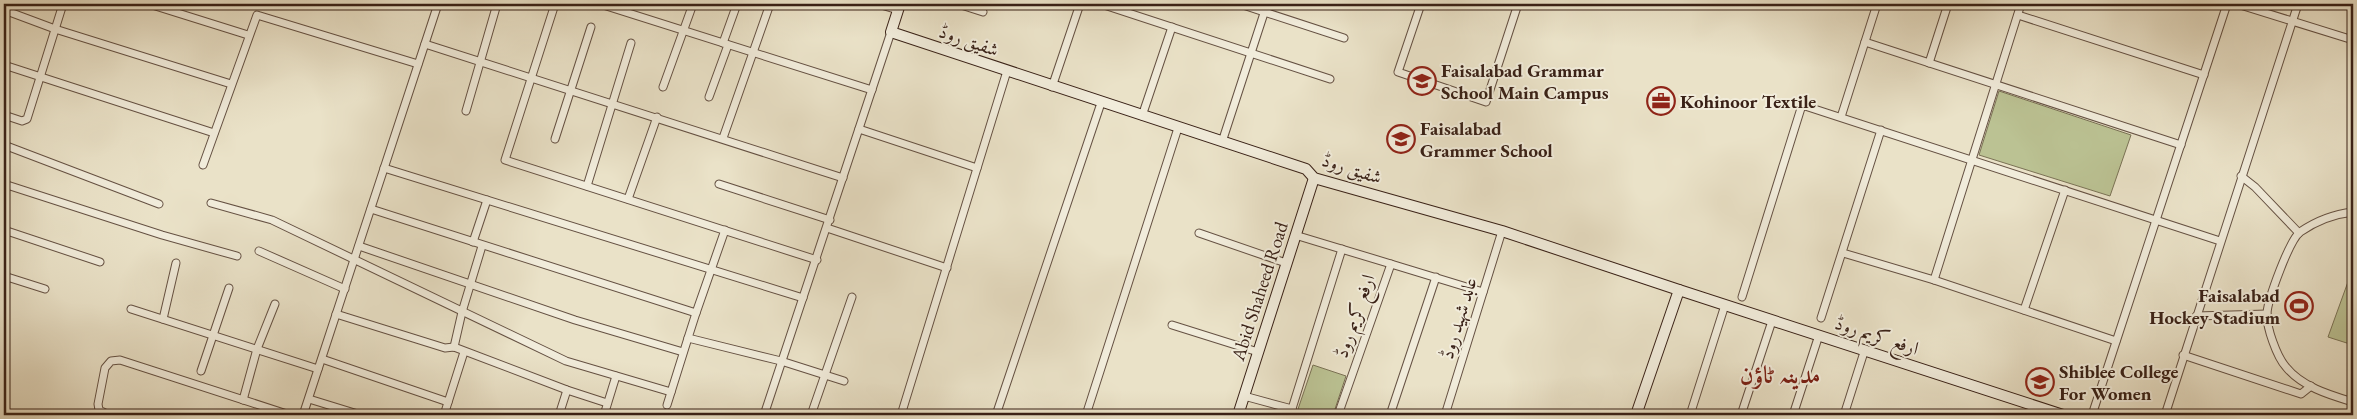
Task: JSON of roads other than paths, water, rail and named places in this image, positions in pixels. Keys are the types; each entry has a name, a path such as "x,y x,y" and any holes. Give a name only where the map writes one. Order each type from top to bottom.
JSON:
{"street":[{"path":"4,115 22,121 27,118 63,4"},
{"path":"149,4 248,35"},
{"path":"303,415 438,4"},
{"path":"466,111 497,4"},
{"path":"555,4 505,160 817,260"},
{"path":"600,4 872,90"},
{"path":"663,87 693,4"},
{"path":"709,96 737,4"},
{"path":"723,138 770,4"},
{"path":"764,415 817,260 899,7 878,4"},
{"path":"958,4 982,12"},
{"path":"1052,87 1080,4"},
{"path":"1101,4 1330,79"},
{"path":"1240,4 1344,38"},
{"path":"1222,142 1267,4"},
{"path":"1421,4 1398,72 1486,102 1518,4"},
{"path":"1841,117 1877,4"},
{"path":"1929,63 1948,4"},
{"path":"1934,280 2021,4"},
{"path":"2092,415 2227,4"},
{"path":"2237,4 2353,40"},
{"path":"2165,415 2240,176 2298,4"},
{"path":"4,10 55,29 231,84"},
{"path":"202,166 248,35 257,15 418,64"},
{"path":"2018,15 2204,75"},
{"path":"555,139 591,27"},
{"path":"1142,116 1172,27"},
{"name":"شفیق روڈ","path":"890,32 1052,87 1306,169 1314,178 1502,231 1680,290"},
{"path":"1866,42 2181,145"},
{"path":"587,186 631,43"},
{"path":"425,44 843,178"},
{"path":"4,65 214,133"},
{"path":"901,415 1007,71"},
{"path":"996,415 1101,102"},
{"path":"1742,296 1802,105 2220,241"},
{"path":"628,199 657,117"},
{"path":"1086,415 1178,128"},
{"path":"859,129 977,168"},
{"path":"1821,318 1881,130"},
{"path":"4,145 159,204"},
{"path":"384,168 803,298"},
{"path":"2240,176 2256,187 2299,233"},
{"name":"Abid Shaheed Road","path":"1238,415 1314,178"},
{"path":"4,184 162,235 237,256"},
{"path":"719,184 946,268"},
{"path":"2024,310 2065,190"},
{"path":"473,242 487,200"},
{"path":"211,203 272,220 355,258 462,312 566,361 671,392"},
{"path":"371,210 696,313"},
{"path":"2353,212 2334,214 2299,233 2284,260 2267,314 2273,342 2286,368 2311,386 2353,402"},
{"path":"4,230 100,262"},
{"path":"667,405 725,230"},
{"name":"عابد شہید روڈ","path":"1445,415 1502,231"},
{"path":"1199,233 1286,263"},
{"path":"1295,235 1391,264"},
{"path":"359,246 575,320 683,352"},
{"path":"454,347 462,312 482,246"},
{"path":"1244,396 1291,412 1342,249"},
{"path":"259,251 345,289"},
{"path":"1843,253 1934,280 2116,341"},
{"path":"163,319 176,263"},
{"name":"ارفع کریم روڈ","path":"1338,415 1391,264 1483,292"},
{"path":"4,276 45,289"},
{"path":"1390,415 1436,277"},
{"path":"201,371 229,288"},
{"path":"1636,415 1680,290"},
{"name":"ارفع کریم روڈ","path":"1680,290 1866,349 2063,415"},
{"path":"811,415 852,297"},
{"path":"243,400 257,349 275,304"},
{"path":"1690,415 1725,305"},
{"path":"131,309 318,369"},
{"path":"336,314 445,348 454,347 607,404"},
{"path":"2196,316 2267,314"},
{"path":"1741,415 1772,320"},
{"path":"1172,324 1258,352"},
{"path":"1793,415 1819,335"},
{"path":"688,338 781,361 844,380"},
{"path":"1844,415 1866,349"},
{"path":"444,415 464,352"},
{"path":"2183,355 2301,394 2311,386"},
{"path":"322,359 448,402"},
{"path":"109,415 99,410 98,404 106,368 111,361 120,360 290,415"},
{"path":"604,415 616,376"},
{"path":"559,415 567,390"},
{"path":"308,399 361,415"}],"place":[{"name":"Faisalabad Grammar School Main Campus","path":"1422,81"},
{"name":"Kohinoor Textile","path":"1661,101"},
{"name":"Faisalabad Grammer School","path":"1401,139"},
{"name":"Faisalabad Hockey Stadium","path":"2299,306"},
{"name":"Shiblee College For Women","path":"2040,382"}],"district":[{"name":"مدینہ ٹاؤن","path":"1780,375"}]}
